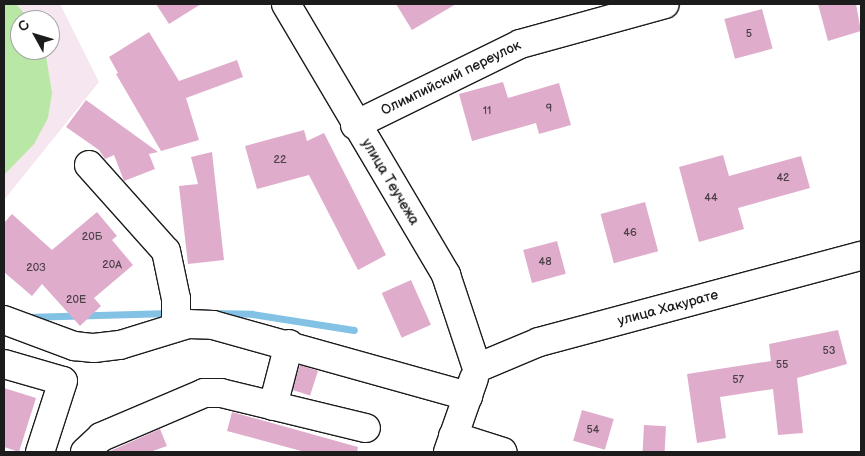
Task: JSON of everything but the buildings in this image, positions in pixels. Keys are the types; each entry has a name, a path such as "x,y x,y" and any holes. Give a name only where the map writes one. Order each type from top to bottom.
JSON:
{"street":[{"name":"улица Теучежа","path":"286,4 355,125 446,275 477,368"},
{"name":"Олимпийский переулок","path":"355,125 520,44 665,4"},
{"path":"90,165 166,251 176,299 176,327"},
{"name":"улица Хакурате","path":"477,368 539,342 861,256"},
{"path":"4,320 74,346 94,348 120,345 188,324 213,325 289,344 468,396"},
{"path":"273,406 289,344"},
{"path":"4,364 63,381 40,452"},
{"path":"477,368 450,444 503,452"},
{"path":"85,452 102,437 204,393 221,393 366,428"}],"shaded area":[{"path":"4,4 60,4 99,82 4,200"}],"green space":[{"path":"4,4 16,4 21,10 10,10 10,60 47,60 52,93 48,118 34,144 4,175"}],"waterway":[{"path":"26,317 170,313"},
{"path":"213,313 252,314 354,330"}]}
